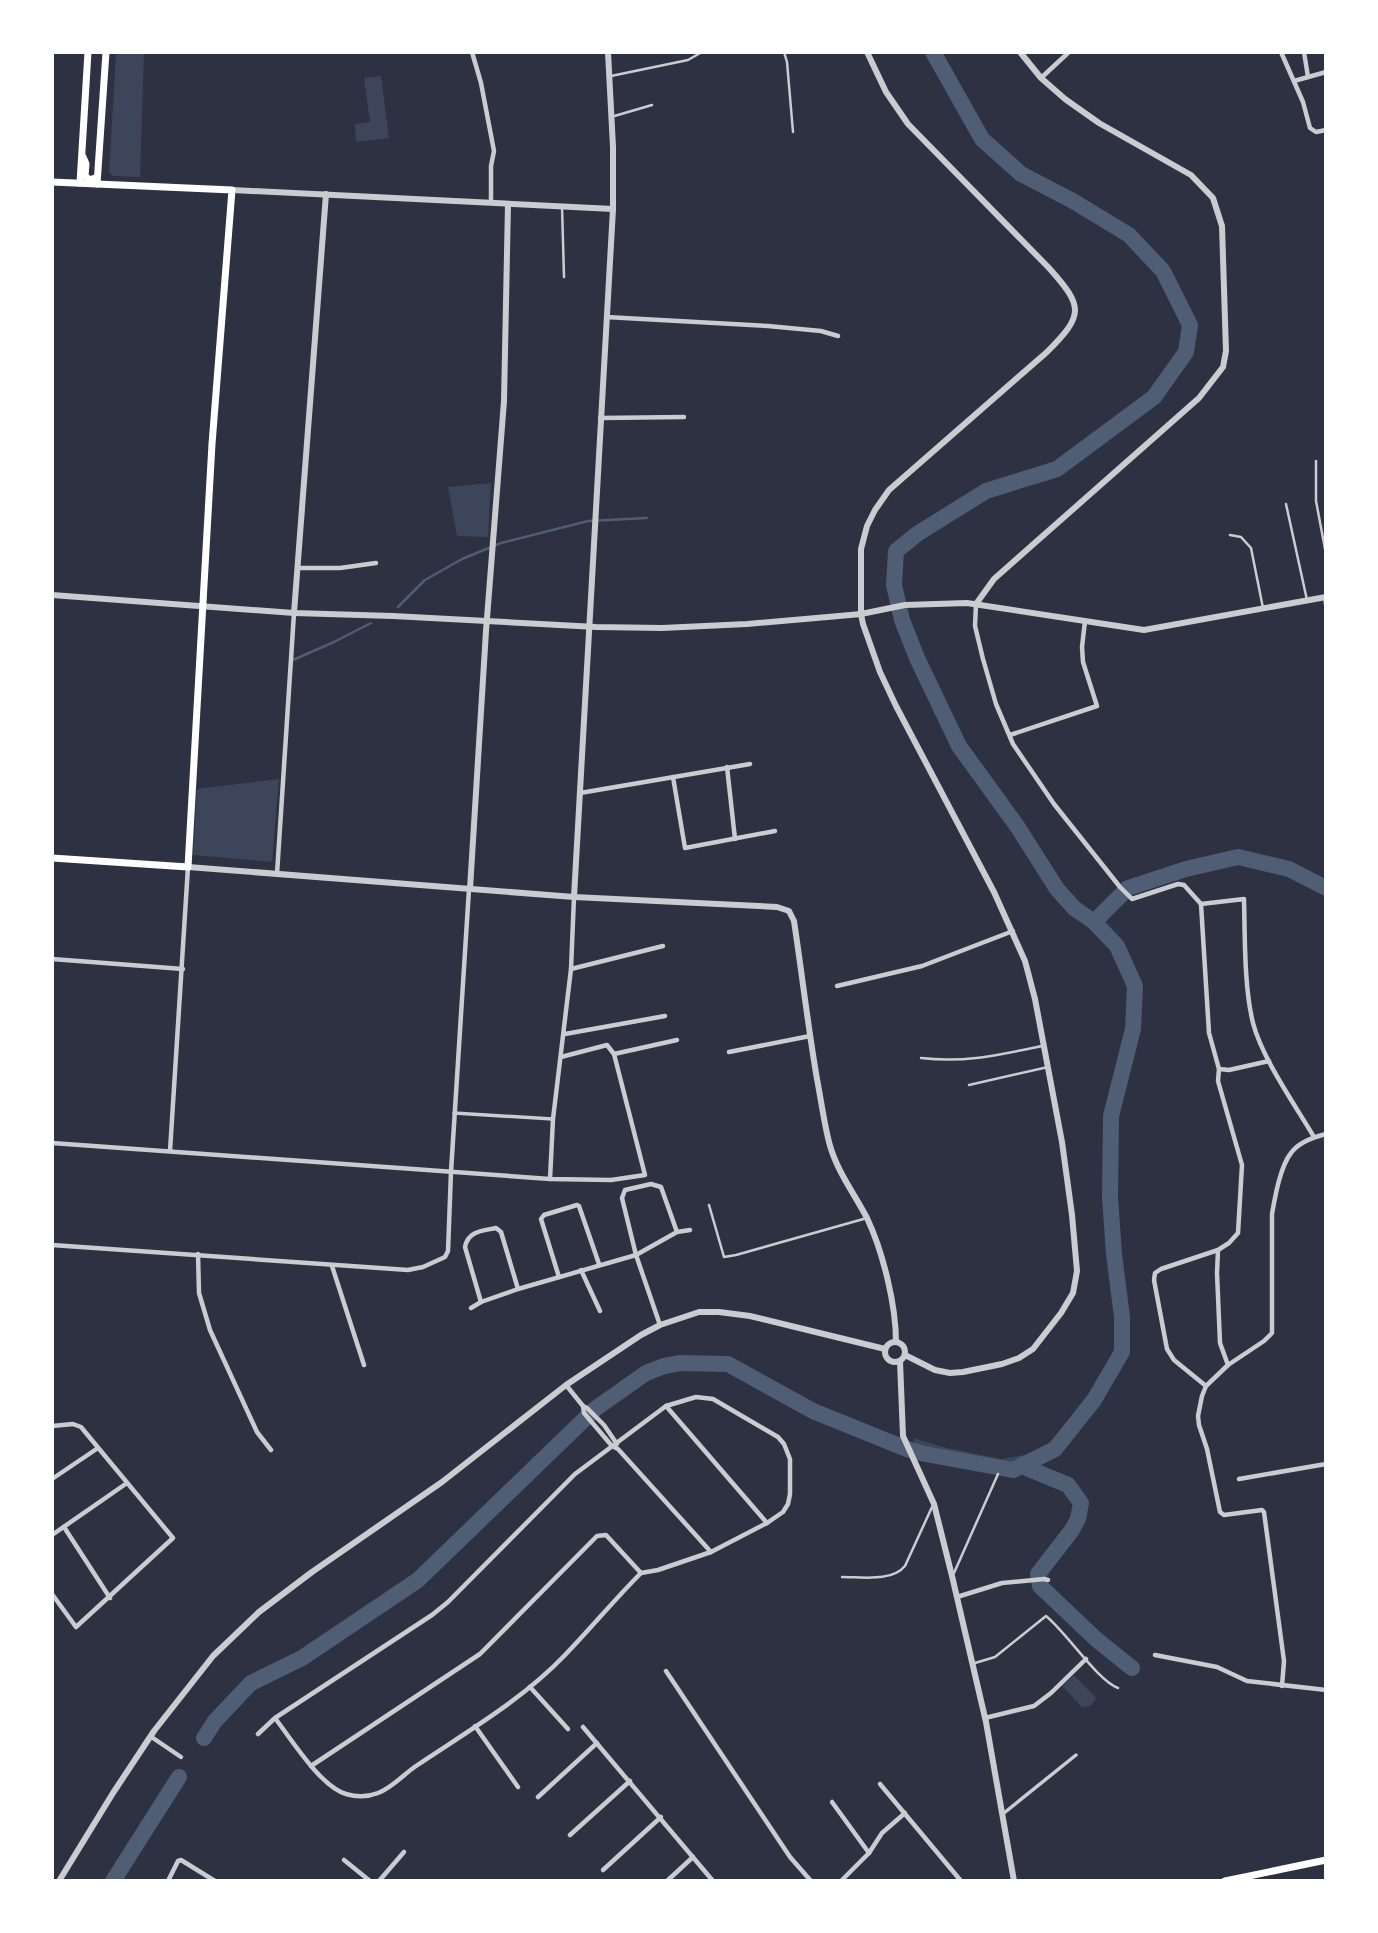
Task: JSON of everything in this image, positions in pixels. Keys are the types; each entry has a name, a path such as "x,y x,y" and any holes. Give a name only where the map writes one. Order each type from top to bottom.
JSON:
{"main road":[{"path":"80,183 88,52"},
{"path":"97,180 106,52"},
{"path":"52,858 188,867 212,444 232,190 90,180 85,176 86,164 82,153"},
{"path":"52,182 80,183 97,180"},
{"path":"1225,1881 1325,1860"}],"street":[{"path":"472,52 494,151 491,166 491,203"},
{"path":"550,1179 553,1119 571,969 613,209 608,52"},
{"path":"867,52 886,93 908,124 1067,288 1073,296 1076,315 1065,334 1030,368 889,490 867,526 861,549 861,614 880,672 1026,961 1062,1142 1072,1215 1077,1271 1073,1293 1033,1349 1002,1364 963,1372 942,1372 903,1358 890,1361 885,1349 896,1342 902,1345 903,1358 905,1440 934,1504 974,1663 1014,1881"},
{"path":"1020,52 1041,78 1067,100 1099,123 1191,175 1213,198 1222,226 1226,351 1223,367 1199,398 994,579 976,604 975,626 996,704 1013,744 1054,804 1121,889 1132,899 1178,884 1184,885 1201,904 1209,1033 1219,1069 1218,1081 1242,1165 1238,1233 1218,1250 1163,1268 1155,1273 1154,1280 1167,1349 1174,1360 1206,1385"},
{"path":"1041,78 1069,52"},
{"path":"1281,52 1311,128 1316,132 1325,130"},
{"path":"1304,52 1308,77"},
{"path":"1294,80 1325,72"},
{"path":"232,190 613,209"},
{"path":"277,874 326,194"},
{"path":"52,1245 408,1270 445,1258 448,1251 454,1113 486,621 504,401 508,204"},
{"path":"607,317 778,327 821,331 838,336"},
{"path":"600,418 684,417"},
{"path":"297,568 346,568 376,563"},
{"path":"52,595 294,613 665,628 861,614 905,605 976,604 1144,630 1325,597"},
{"path":"1010,735 1097,706 1083,662 1085,621"},
{"path":"580,793 750,764"},
{"path":"727,767 735,839"},
{"path":"673,776 685,848 775,831"},
{"path":"170,1151 188,867 574,897 777,907 789,911 794,921 823,1116 834,1158 867,1219 892,1301 896,1342"},
{"path":"1201,904 1244,898 1253,1024 1269,1061 1314,1137"},
{"path":"837,986 922,967 1013,931"},
{"path":"571,969 663,946"},
{"path":"52,959 183,969"},
{"path":"565,1034 665,1016"},
{"path":"729,1052 810,1036"},
{"path":"614,1054 677,1040"},
{"path":"52,1143 550,1179 611,1180 645,1175 614,1054 607,1045 562,1057"},
{"path":"1219,1069 1229,1070 1269,1061"},
{"path":"454,1113 553,1119"},
{"path":"1282,1686 1284,1661 1263,1510 1226,1515 1220,1512 1205,1438 1199,1424 1199,1407 1206,1385 1272,1333 1274,1201 1292,1151 1314,1137 1325,1135"},
{"path":"660,1325 636,1255 622,1198 625,1190 652,1184 661,1187 677,1232"},
{"path":"559,1276 541,1219 544,1214 579,1206 599,1264"},
{"path":"481,1302 465,1247 471,1234 496,1228 501,1232 518,1289"},
{"path":"471,1308 518,1289 636,1255 677,1232 690,1230"},
{"path":"1218,1250 1220,1343 1228,1365"},
{"path":"198,1254 199,1293 214,1342 257,1432 271,1450"},
{"path":"331,1266 364,1365"},
{"path":"581,1270 600,1311"},
{"path":"60,1881 150,1736 213,1656 259,1612 442,1482 566,1385 641,1335 660,1325 699,1312 719,1312 885,1349"},
{"path":"566,1385 615,1445 711,1552"},
{"path":"258,1734 275,1717 432,1615 575,1474 666,1406 696,1397 713,1399 772,1432 784,1444 790,1459 790,1494 786,1508 767,1524 711,1552 641,1573 565,1656 521,1695 412,1768 383,1791 356,1796 333,1788 311,1766 275,1717"},
{"path":"666,1406 767,1524"},
{"path":"52,1594 76,1627 173,1538 81,1427 73,1424 53,1426"},
{"path":"52,1479 98,1448"},
{"path":"1239,1479 1325,1464"},
{"path":"52,1535 127,1483"},
{"path":"64,1527 110,1598"},
{"path":"311,1766 481,1654 597,1536 606,1535 641,1573"},
{"path":"957,1597 1002,1583 1046,1579"},
{"path":"1154,1655 1217,1667 1247,1681 1325,1690"},
{"path":"985,1718 1034,1706 1086,1660"},
{"path":"666,1671 790,1857 811,1881"},
{"path":"530,1687 568,1729"},
{"path":"475,1726 518,1787"},
{"path":"583,1727 713,1881"},
{"path":"150,1736 181,1757"},
{"path":"538,1797 597,1743"},
{"path":"1002,1815 1076,1755"},
{"path":"570,1835 630,1781"},
{"path":"880,1784 961,1881"},
{"path":"832,1802 869,1853"},
{"path":"841,1881 869,1853 882,1833 905,1813"},
{"path":"603,1870 661,1818"},
{"path":"379,1881 404,1852"},
{"path":"667,1881 693,1857"},
{"path":"169,1881 178,1861 181,1860 215,1881"},
{"path":"344,1860 370,1881"}],"lane":[{"path":"609,77 688,60 702,52"},
{"path":"784,52 793,132"},
{"path":"611,117 652,105"},
{"path":"562,206 564,277"},
{"path":"1316,461 1316,501 1325,554"},
{"path":"1286,504 1307,601"},
{"path":"1230,535 1241,537 1251,548 1263,608"},
{"path":"1325,597 1325,610"},
{"path":"921,1058 989,1058 1044,1045"},
{"path":"969,1085 1048,1067"},
{"path":"709,1205 724,1257 867,1219"},
{"path":"952,1576 998,1474"},
{"path":"842,1577 872,1577 898,1573 905,1566 934,1504"},
{"path":"974,1663 995,1657 1046,1616 1058,1626 1086,1660 1118,1688"}],"shaded area":[{"path":"116,53 144,53 140,177 113,176 109,173"},
{"path":"381,76 389,138 356,142 355,124 370,122 364,78"},
{"path":"491,483 488,537 457,536 448,487"},
{"path":"279,779 272,862 193,855 197,789"},
{"path":"913,1438 1001,1459 1030,1454 1031,1458 1017,1463 988,1464 915,1444"},
{"path":"1074,1675 1096,1698 1091,1706 1082,1707 1062,1686"}],"waterway":[{"path":"204,1738 215,1721 251,1683 302,1658 418,1580 595,1409 646,1373 681,1363 728,1364 813,1411 907,1449 1013,1470 1055,1449 1094,1400 1122,1352 1122,1317 1110,1197 1111,1116 1133,1029 1135,986 1117,946 1057,889 1017,826 959,746 902,620 894,585 896,551 917,534 986,491 1057,469 1154,397 1186,352 1190,325 1163,271 1129,235 1021,174 982,139 933,52"},
{"path":"398,607 425,580 462,559 501,543 588,521 647,518"},
{"path":"293,660 371,623"},
{"path":"1094,922 1128,888 1186,869 1238,857 1289,869 1326,888"},
{"path":"1022,1466 1068,1485 1081,1503 1078,1519 1072,1530 1038,1574 1040,1586 1097,1640 1132,1668"},
{"path":"113,1881 179,1777"}]}
